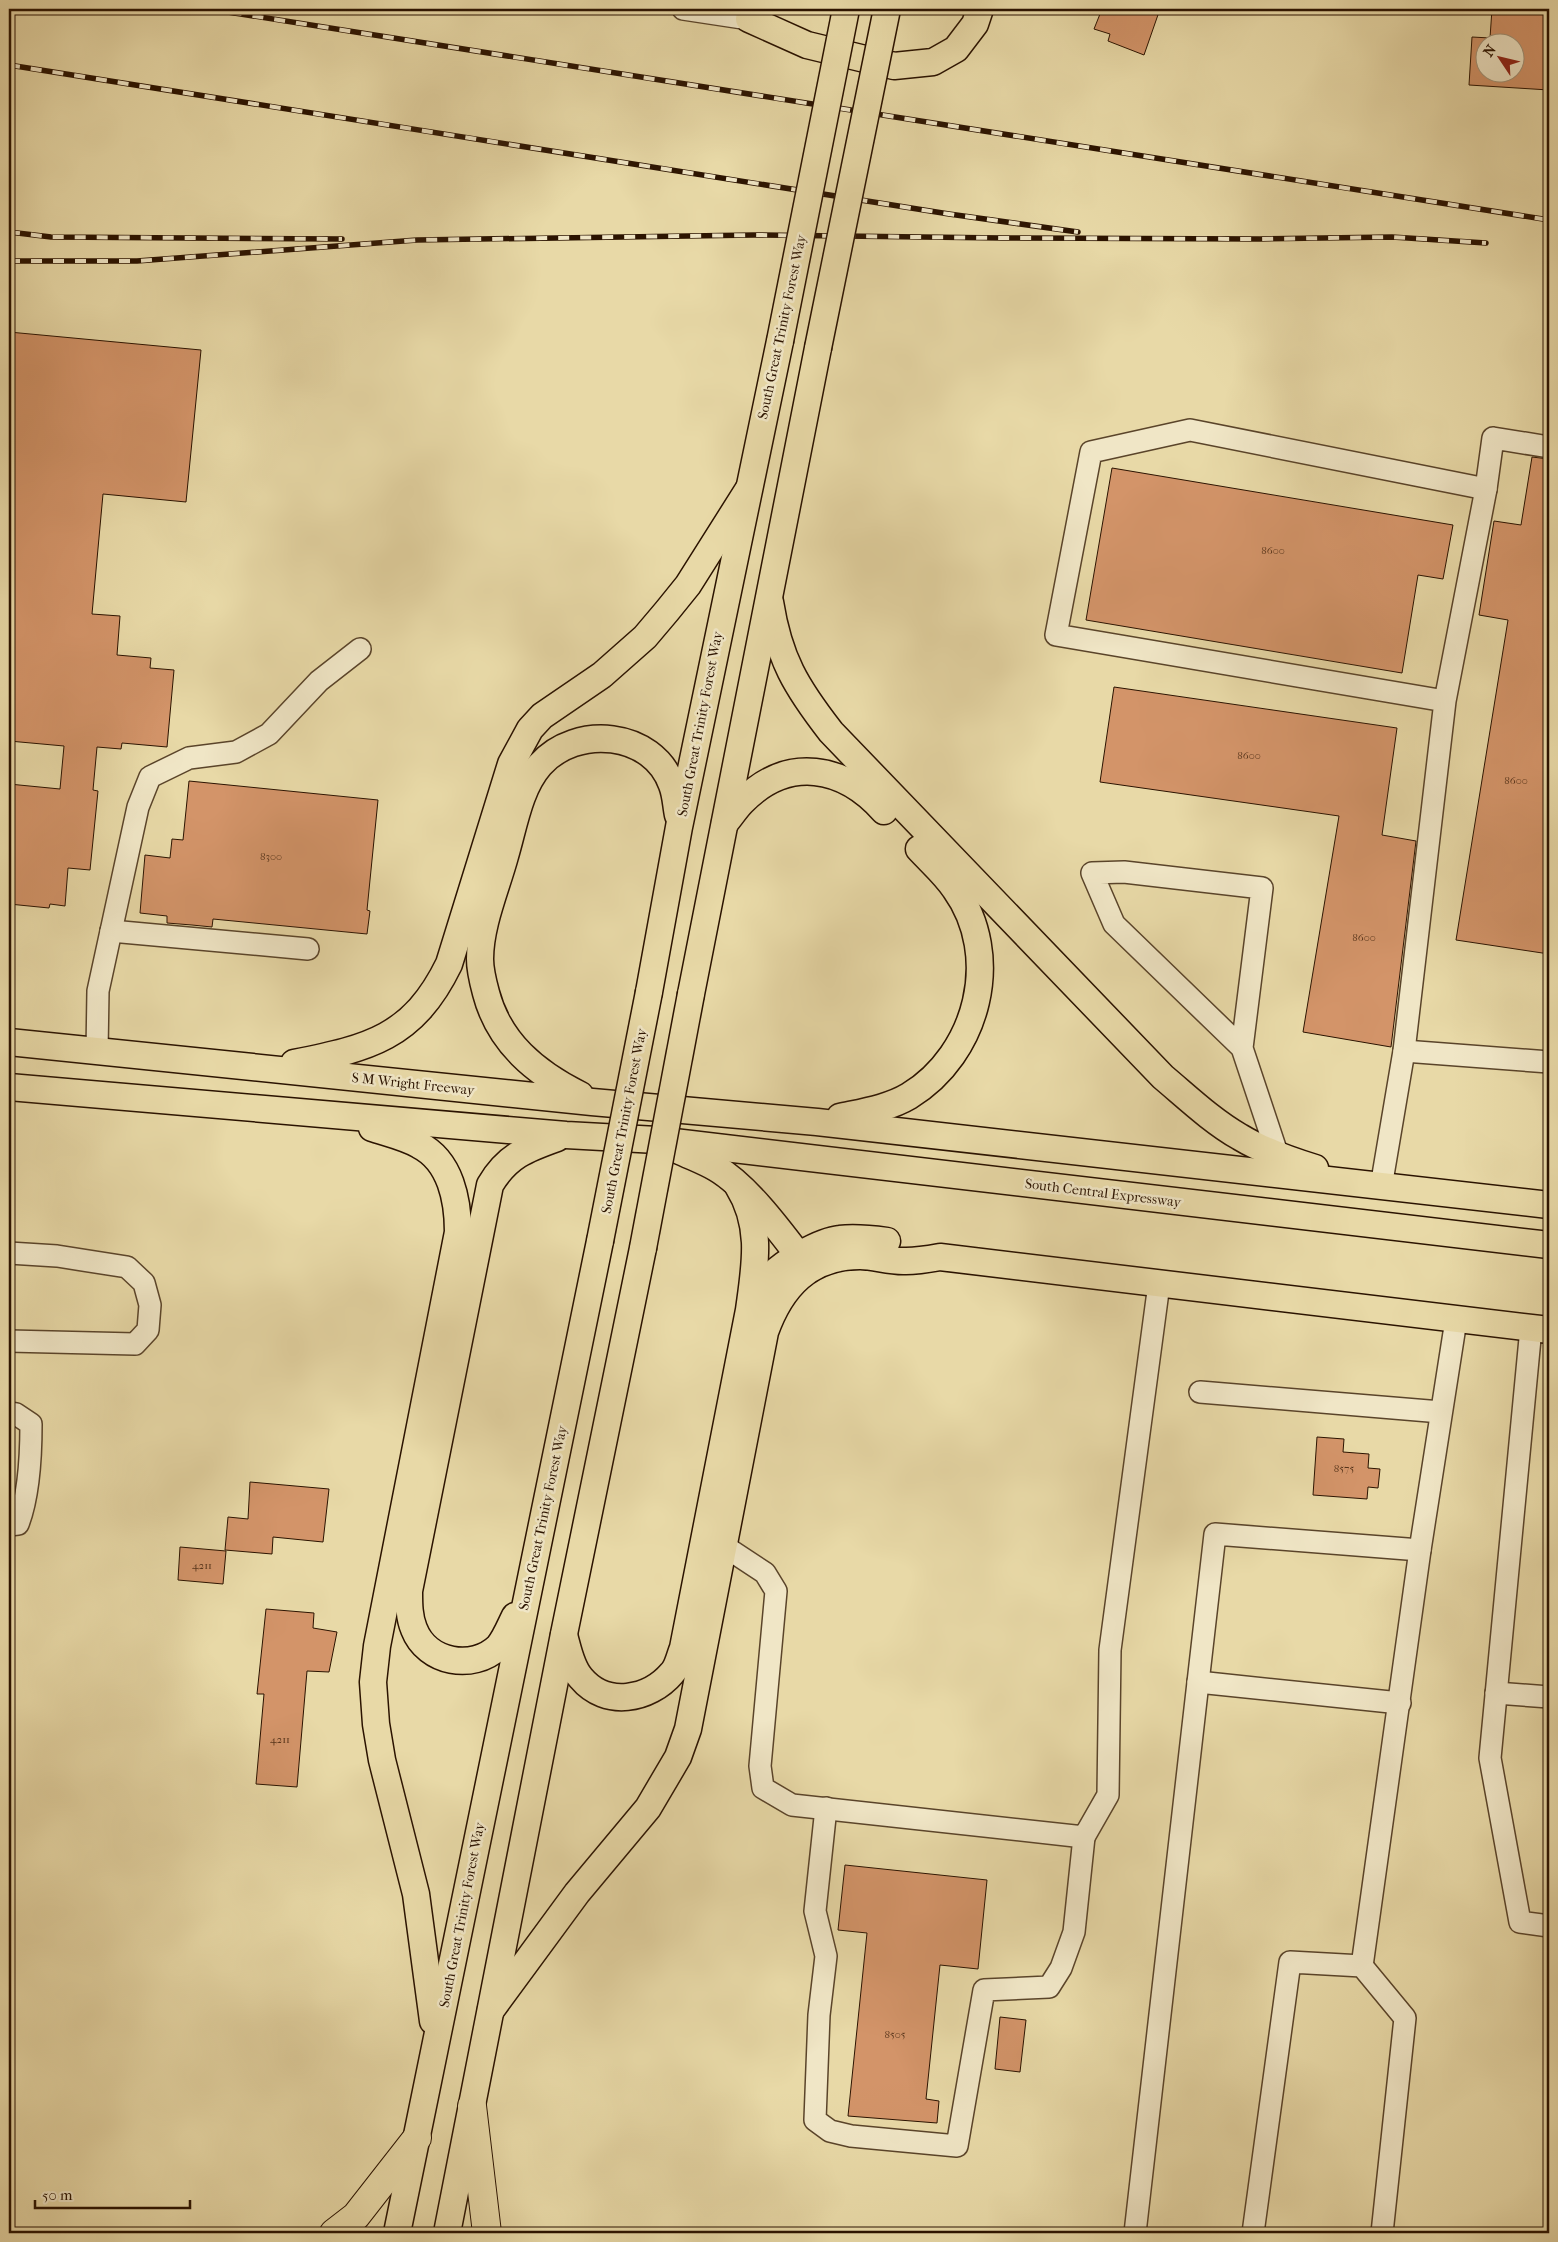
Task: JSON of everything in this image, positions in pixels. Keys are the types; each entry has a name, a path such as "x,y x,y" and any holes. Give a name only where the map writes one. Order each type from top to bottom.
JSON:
{"highway":[{"path":"472,2106 487,2233"},
{"path":"334,2233 356,2216 417,2138"}],"main road":[{"name":"South Great Trinity Forest Way","path":"397,2233 600,1241 680,827 846,9"},
{"path":"447,2233 564,1634 643,1248 818,348 887,9"},
{"path":"750,14 807,45 894,66 933,62 956,49 975,24 980,9"},
{"path":"266,1069 336,1055 369,1046 401,1028 424,1007 437,989 449,964 510,764 530,728 542,716 602,675 645,637 688,584 748,490"},
{"path":"770,602 775,634 786,665 808,702 831,732 1163,1078 1239,1137 1278,1156 1378,1187"},
{"path":"592,1102 554,1082 514,1049 490,1008 484,985 480,960 482,936 522,795 540,764 557,752 578,741 596,737 614,738 633,745 649,754 660,765 672,785 680,827"},
{"path":"724,824 743,801 767,782 790,773 811,771 833,775 854,784 873,798 956,889 969,914 981,964 978,998 970,1026 953,1054 935,1077 908,1097 874,1110 818,1122"},
{"name":"S M Wright Freeway","path":"9,1042 592,1102 818,1122"},
{"path":"9,1087 566,1135 656,1140 716,1168 738,1186 778,1229 804,1263"},
{"path":"338,1116 420,1145 436,1158 451,1182 458,1206 458,1232 377,1646 373,1682 376,1724 382,1760 416,1894 436,2042"},
{"path":"818,1122 1549,1205"},
{"path":"527,1594 500,1646 487,1655 474,1660 458,1662 440,1657 427,1647 414,1631 409,1612 409,1591 490,1185 499,1171 525,1150 566,1135"},
{"name":"South Central Expressway","path":"656,1140 1549,1245"},
{"path":"564,1634 572,1662 580,1677 593,1689 611,1696 625,1698 643,1694 657,1687 674,1672 683,1648 749,1310 755,1266 755,1224 747,1200 738,1186"},
{"path":"749,1310 769,1278 804,1263 860,1256 905,1261 940,1258 1540,1329"},
{"path":"492,2010 556,1920 648,1808 678,1757 688,1729 765,1332 772,1312 796,1279 804,1263"}],"street":[{"path":"683,9 750,14"},
{"path":"1446,701 1056,635 1091,452 1190,430 1486,489"},
{"path":"1378,1187 1404,1051 1446,701 1486,489 1493,438 1549,447"},
{"path":"97,1051 98,991 138,807 150,777 189,758 236,752 269,734 319,681 360,649"},
{"path":"1242,1048 1114,924 1092,873 1124,872 1262,888 1242,1048 1278,1156"},
{"path":"111,931 308,949"},
{"path":"1404,1051 1549,1062"},
{"path":"9,1253 57,1256 127,1267 144,1283 150,1305 148,1330 135,1344 9,1341"},
{"path":"826,1808 815,1910 826,1956 819,2015 815,2120 830,2131 851,2136 957,2146 984,1990 1049,1987 1061,1968 1074,1932 1084,1837 1108,1795 1110,1650 1159,1284"},
{"path":"1362,1966 1420,1550 1456,1320"},
{"path":"1540,1329 1496,1693 1490,1758 1520,1922 1549,1926"},
{"path":"1200,1392 1442,1412"},
{"path":"9,1413 16,1414 31,1424 31,1441 23,1513 18,1524 9,1525"},
{"path":"1135,2233 1215,1534 1420,1550"},
{"path":"724,1546 765,1573 776,1591 760,1766 763,1788 792,1804 1084,1837"},
{"path":"1198,1682 1400,1703"},
{"path":"1496,1693 1549,1696"},
{"path":"1253,2233 1290,1962 1362,1966 1406,2018 1382,2233"}],"building":[{"path":"1102,9 1160,9 1144,55 1108,41 1110,34 1094,29"},
{"path":"1492,9 1549,9 1549,90 1469,85 1472,37 1476,37 1476,82 1526,82 1526,32 1490,32"},
{"path":"9,332 201,350 186,502 103,494 92,614 120,616 117,655 151,658 150,668 174,670 167,747 122,743 121,749 97,747 93,790 98,791 90,870 68,868 65,906 50,904 49,908 9,904 9,784 60,789 64,746 9,741"},
{"path":"1532,457 1549,459 1549,954 1456,940 1508,620 1479,615 1494,521 1521,525"},
{"path":"1112,468 1453,525 1443,579 1418,575 1402,673 1086,620"},
{"path":"1114,687 1397,728 1382,835 1416,841 1391,1047 1303,1032 1339,816 1100,782"},
{"path":"189,781 378,800 367,910 370,911 367,934 213,919 212,927 167,923 167,916 140,913 145,855 170,858 172,839 183,840"},
{"path":"1317,1437 1344,1439 1343,1452 1369,1454 1368,1468 1380,1469 1378,1488 1368,1487 1367,1499 1313,1495"},
{"path":"250,1482 329,1489 323,1542 273,1537 272,1554 225,1550 228,1517 248,1519"},
{"path":"180,1547 226,1551 223,1584 178,1580"},
{"path":"266,1609 314,1613 313,1628 337,1632 329,1672 307,1671 297,1787 256,1784 264,1694 257,1694"},
{"path":"845,1865 987,1880 978,1969 940,1965 926,2099 939,2101 937,2123 848,2116 867,1933 838,1930"},
{"path":"1000,2017 1026,2020 1020,2072 995,2069"}],"railway":[{"path":"209,9 1549,220"},
{"path":"9,65 949,214 1078,232"},
{"path":"9,232 51,237 342,239"},
{"path":"9,261 137,261 417,240 754,235 1260,239 1392,237 1486,243"}]}
